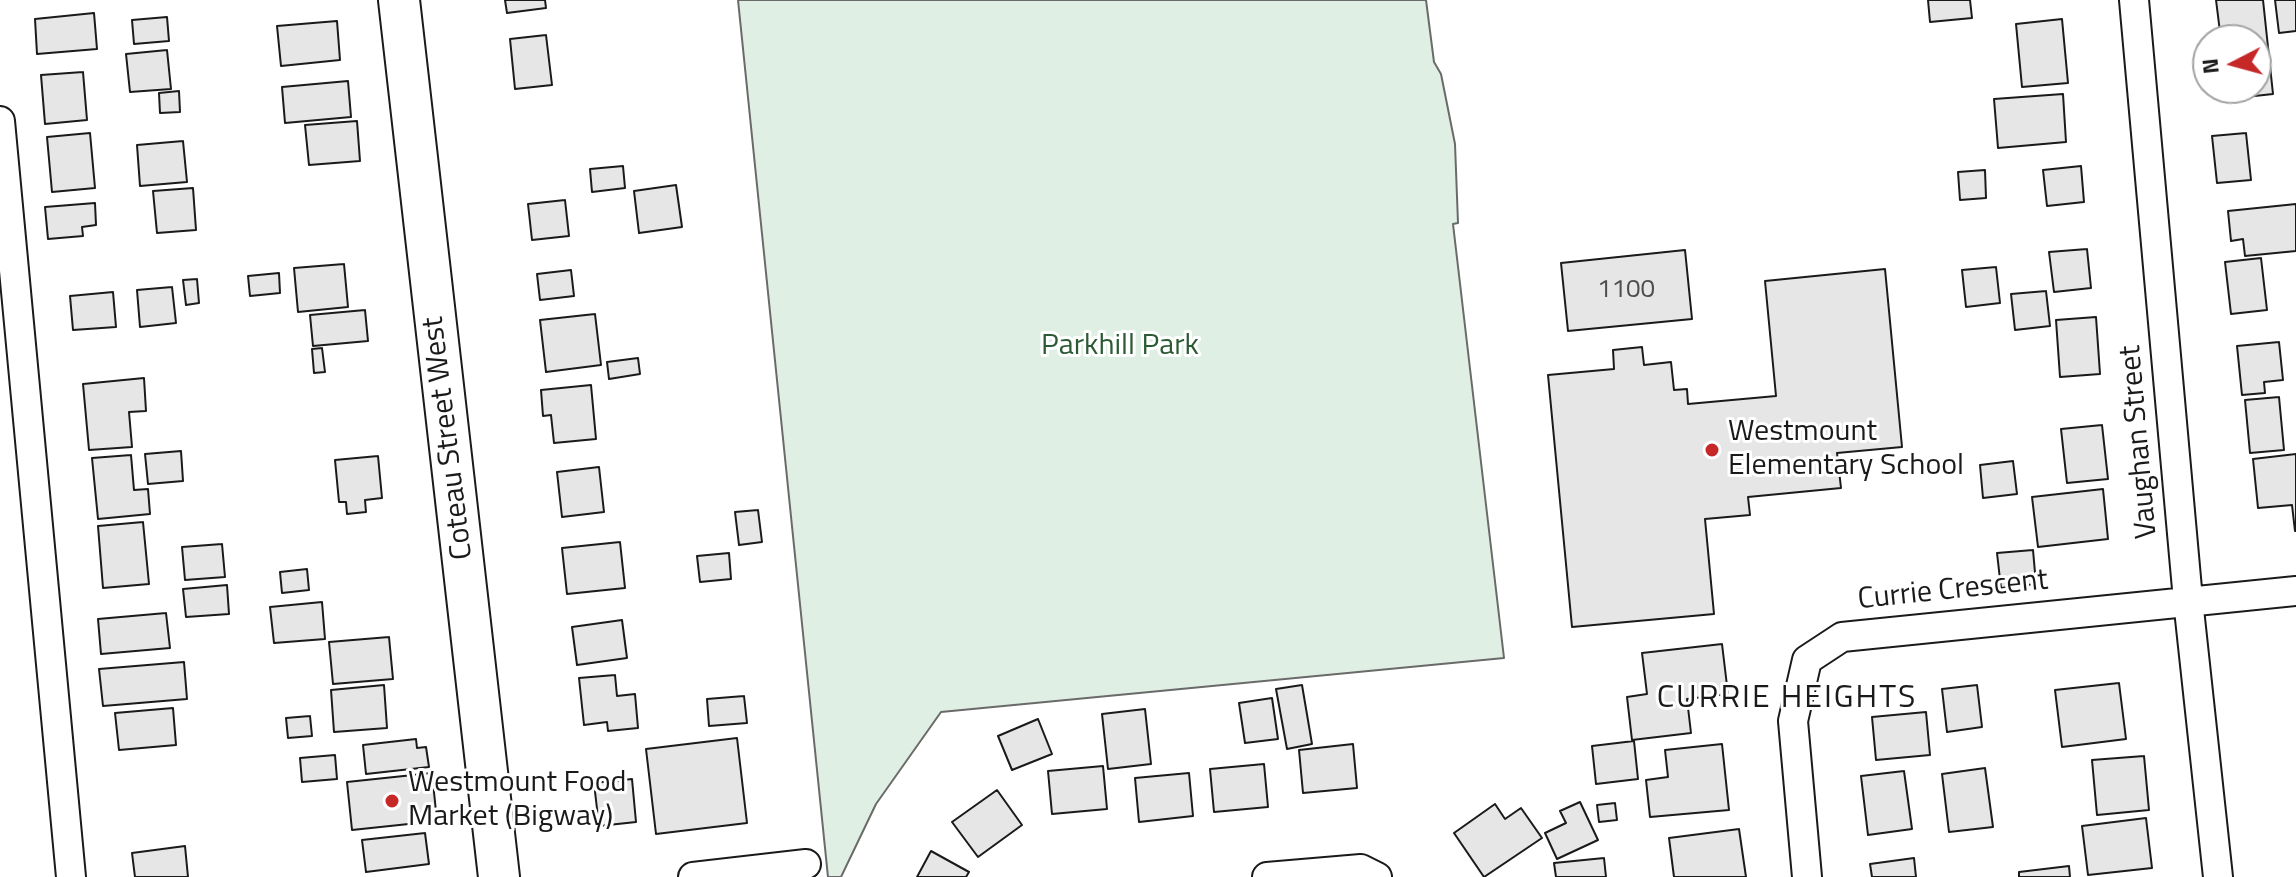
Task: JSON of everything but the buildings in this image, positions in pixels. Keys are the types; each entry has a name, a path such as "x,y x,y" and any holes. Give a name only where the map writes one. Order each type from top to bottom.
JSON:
{"street":[{"name":"Coteau Street West","path":"399,0 499,877"},
{"name":"Vaughan Street","path":"2134,0 2188,600 2218,877"},
{"path":"0,121 71,877"},
{"name":"Currie Crescent","path":"1807,877 1793,721 1807,660 1842,637 2296,591"},
{"path":"693,877 806,864"},
{"path":"1267,877 1361,869 1377,877"}],"green space":[{"name":"Parkhill Park","path":"738,0 1426,0 1434,62 1441,74 1455,144 1458,223 1453,224 1504,658 941,712 876,804 841,877 828,877"}],"place":[{"name":"Westmount Elementary School","path":"1712,450"},
{"name":"Westmount Food Market (Bigway)","path":"392,801"}],"district":[{"name":"CURRIE HEIGHTS","path":"1787,699"}]}
